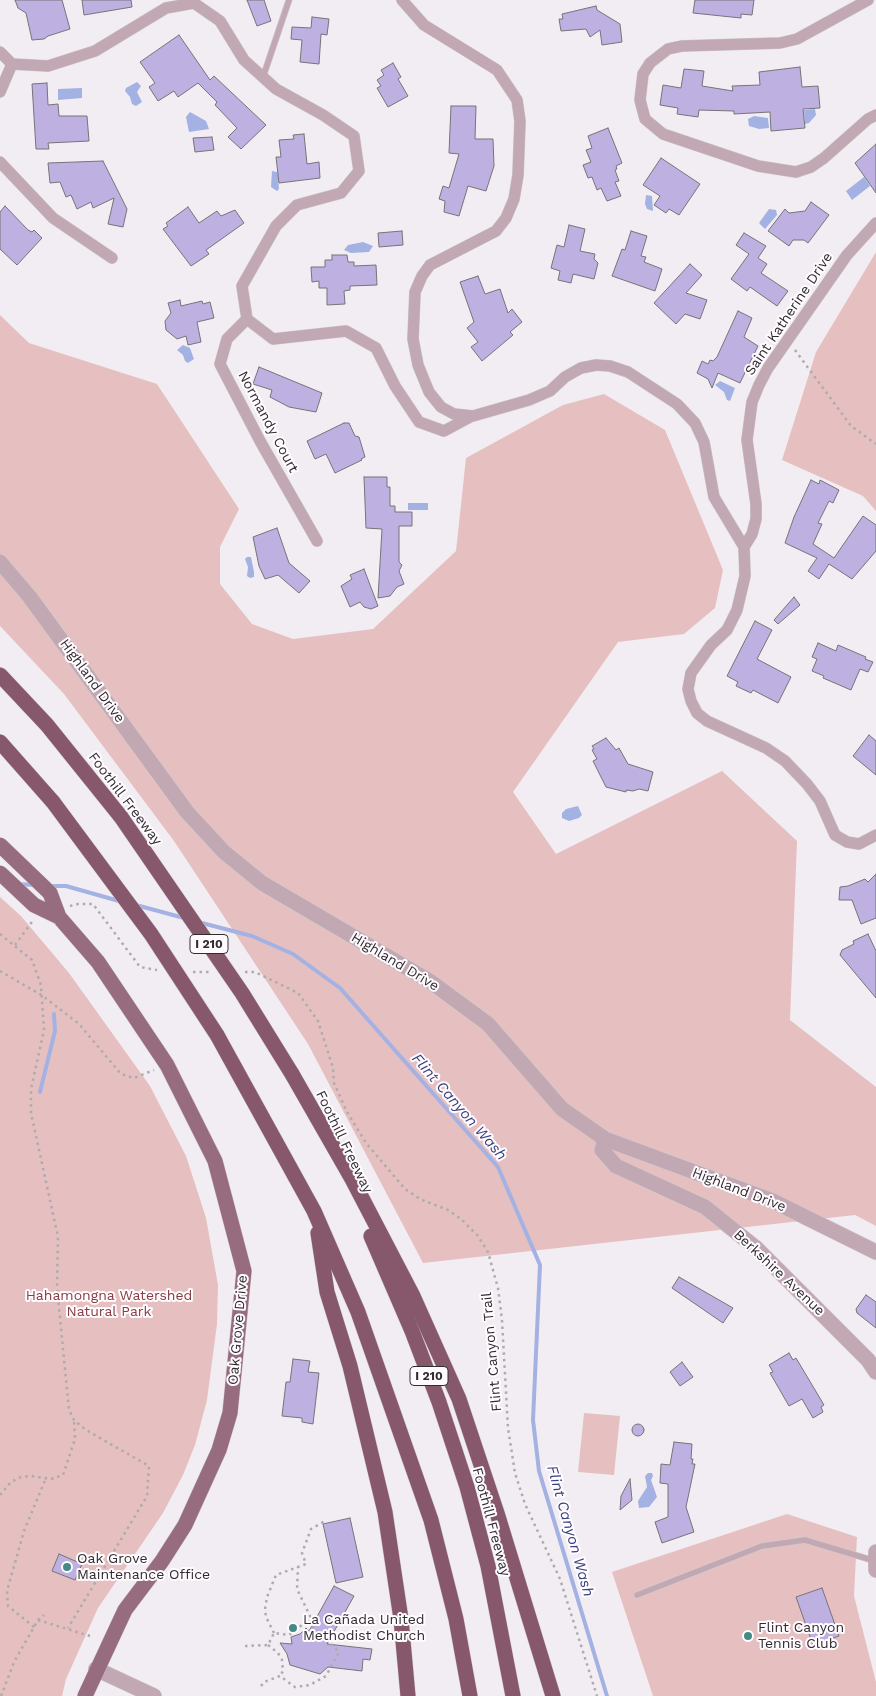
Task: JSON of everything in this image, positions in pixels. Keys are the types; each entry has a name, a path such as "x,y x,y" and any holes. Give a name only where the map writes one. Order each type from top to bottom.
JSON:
{"highway":[{"name":"Foothill Freeway","path":"0,675 47,726 121,817 226,969 292,1074 377,1249 412,1331 439,1402 467,1487 488,1566 513,1696"},
{"path":"0,742 52,802 151,934 217,1035 314,1211 358,1312 431,1520 456,1619 470,1696"},
{"path":"292,1074 352,1178 413,1296 458,1399 497,1513 553,1696"},
{"path":"314,1211 328,1292 350,1366 385,1512 401,1619 408,1696"}],"main road":[{"name":"Oak Grove Drive","path":"0,845 50,893 59,917 98,962 167,1065 215,1161 244,1271 230,1413 219,1450 185,1525 162,1561 126,1610 96,1669 85,1696"},
{"name":"Oak Grove Drive","path":"0,873 34,905 59,917"}],"street":[{"path":"402,0 424,25 497,70 517,100 520,121 518,175 514,199 506,218 496,231 430,265 422,276 415,292 414,339 418,365 429,392 441,407 454,414 473,416"},
{"path":"868,0 797,39 780,43 682,46 668,49 650,63 644,74 640,100 645,119 663,134 758,166 796,172 811,167 824,158 868,119 876,115"},
{"path":"0,52 12,64 48,66 95,51 166,8 194,3 220,20 244,60 262,78 276,89 323,115 354,136 360,171 341,193 297,205 276,226 242,286 247,319 273,339 346,331 376,348 396,386 419,422 444,431 473,416 529,400 550,391 565,376 581,368 596,365 610,366 628,372 677,404 694,423 704,442 714,497 744,547 745,576 737,610 727,630 711,645 691,673 688,689 691,702 697,713 707,721 766,748 785,761 820,801 835,836 847,842 859,844 876,835"},
{"path":"0,92 12,64"},
{"path":"0,162 53,218 112,258"},
{"name":"Saint Katherine Drive","path":"744,547 752,534 756,519 756,504 747,440 752,402 768,368 847,255 876,224"},
{"name":"Normandy Court","path":"247,319 227,339 220,364 260,441 317,541"},
{"name":"Highland Drive","path":"0,562 30,596 187,812 224,852 262,882 431,982 488,1024 562,1109 605,1139 773,1201 876,1252"},
{"name":"Berkshire Avenue","path":"605,1139 602,1150 616,1166 705,1207 756,1248 868,1360 876,1372"},
{"path":"96,1669 154,1696"}],"lane":[{"path":"262,78 289,0"},
{"path":"637,1595 762,1546 805,1540 876,1561"}],"path":[{"path":"788,341 851,426 876,444"},
{"path":"78,904 93,904 140,967 158,970"},
{"path":"14,945 32,920"},
{"path":"0,934 32,960 37,968 43,996 44,1030 31,1089 31,1113 58,1237 57,1287 67,1400 74,1420 75,1439 64,1472 56,1478 31,1476 16,1479 0,1495"},
{"path":"0,971 43,996 85,1029 125,1076 138,1077 167,1065"},
{"path":"187,971 216,972"},
{"name":"Flint Canyon Trail","path":"236,972 255,972 298,993 318,1021 334,1068 334,1083 347,1112 366,1143 405,1189 420,1199 448,1210 461,1219 478,1236 488,1252 498,1288 502,1320 508,1428 515,1473 524,1504 560,1578 597,1696"},
{"path":"68,1628 147,1496 149,1466 86,1430 74,1420"},
{"path":"34,1627 8,1606 7,1591 24,1531 46,1478"},
{"path":"274,1633 266,1616 267,1597 276,1575 306,1564 302,1553 311,1529 324,1521"},
{"path":"298,1567 297,1588 311,1618 309,1623"},
{"path":"1,1696 14,1662 38,1620 44,1615"},
{"path":"38,1620 90,1636"},
{"path":"274,1633 289,1635 306,1622 309,1623"},
{"path":"280,1676 295,1687 310,1685 326,1676 338,1652 309,1623"},
{"path":"268,1645 274,1633"},
{"path":"245,1646 268,1645 278,1653 282,1660 283,1671 280,1676 264,1682 260,1686"}],"green space":[{"path":"876,252 876,511 863,496 782,460 816,352"},
{"path":"0,315 29,343 157,384 239,509 220,547 220,584 252,624 293,639 373,629 456,551 466,458 563,405 604,394 665,430 723,570 715,608 684,634 618,642 513,792 556,854 722,771 797,841 790,1020 876,1087 876,1226 855,1215 423,1263 308,1044 174,841 64,694 0,626"},
{"name":"Hahamongna Watershed Natural Park","path":"0,897 21,916 69,973 150,1086 186,1156 206,1218 218,1285 217,1324 207,1400 195,1445 183,1475 163,1513 98,1608 66,1679 62,1696 0,1696"},
{"path":"584,1413 620,1416 614,1475 578,1472"},
{"name":"Flint Canyon Tennis Club","path":"787,1514 857,1537 854,1596 876,1682 876,1696 653,1696 612,1572"}],"water":[{"path":"137,82 141,86 137,92 142,102 136,106 132,104 130,97 125,91 126,88"},
{"path":"82,88 82,98 58,100 58,89"},
{"path":"815,109 816,115 809,123 805,124 804,110"},
{"path":"190,112 206,121 209,129 189,132 186,117"},
{"path":"754,116 768,118 769,128 759,129 749,126 748,119"},
{"path":"272,171 277,172 278,175 279,189 277,191 271,187"},
{"path":"864,177 870,186 852,200 846,191"},
{"path":"646,195 652,196 653,211 647,209 645,204"},
{"path":"769,209 776,210 777,215 765,229 759,223"},
{"path":"363,242 373,246 369,252 351,253 344,250 348,245"},
{"path":"183,345 190,348 194,359 188,363 177,350"},
{"path":"720,381 735,388 730,401 727,400 724,392 715,385"},
{"path":"408,503 428,503 428,510 408,510"},
{"path":"251,557 254,572 254,577 250,578 247,576 248,567 245,559"},
{"path":"578,806 582,815 579,818 569,821 562,818 562,813 566,809"},
{"path":"648,1473 652,1473 651,1480 657,1497 649,1507 639,1508 638,1501 647,1487 645,1476"}],"building":[{"path":"15,0 62,0 70,29 44,39 32,40 26,13 18,8"},
{"path":"82,0 131,0 132,7 84,15"},
{"path":"247,0 264,0 271,21 257,26"},
{"path":"695,0 754,0 752,15 741,14 741,18 693,13"},
{"path":"596,6 597,10 620,24 622,42 602,45 600,30 590,37 586,29 561,31 559,19 563,19 562,14"},
{"path":"312,17 329,19 327,35 321,34 319,64 300,62 302,40 291,39 292,27 311,28"},
{"path":"179,35 210,80 214,76 266,125 241,149 228,137 237,128 215,105 217,102 198,83 178,97 174,91 158,101 149,87 155,83 140,62"},
{"path":"393,63 401,77 398,79 408,96 388,107 377,88 381,86 377,80 384,75 381,70"},
{"path":"800,67 802,87 818,86 820,108 803,109 805,128 771,131 770,112 734,114 734,111 699,110 698,117 677,114 678,108 660,105 663,85 681,88 684,69 704,71 702,86 733,91 732,86 760,85 759,72"},
{"path":"47,83 48,105 58,104 59,116 87,116 89,141 48,143 49,149 36,149 32,84"},
{"path":"451,106 476,106 475,139 493,139 494,166 486,191 468,186 459,216 444,212 445,201 439,199 443,186 449,188 459,154 449,153"},
{"path":"608,128 622,163 616,166 617,169 615,170 619,181 615,182 621,196 607,201 601,188 597,190 592,177 588,178 583,165 591,162 586,150 592,148 588,136"},
{"path":"304,134 307,164 319,162 320,178 279,183 276,157 281,157 279,140 294,139 293,135"},
{"path":"212,137 214,150 195,152 193,138"},
{"path":"876,144 876,193 855,163"},
{"path":"661,158 700,184 679,215 669,209 666,213 654,205 660,196 643,185"},
{"path":"103,161 127,209 123,227 108,224 114,198 93,208 91,202 77,209 71,195 66,197 60,182 50,183 48,163"},
{"path":"811,202 829,215 808,243 804,240 793,240 789,246 768,231 785,209 789,213 805,211"},
{"path":"5,206 28,230 32,232 34,230 42,238 17,265 0,249 0,212"},
{"path":"188,207 199,223 217,211 221,216 235,210 244,223 206,250 209,254 191,266 163,229 168,226 166,223"},
{"path":"569,225 585,229 580,251 595,254 594,259 598,263 594,279 573,274 571,283 558,280 560,271 551,268 557,245 564,247"},
{"path":"402,231 403,245 379,247 378,233"},
{"path":"631,231 647,236 641,256 646,257 644,262 662,269 655,291 612,276 622,249 625,250"},
{"path":"744,233 766,246 758,258 767,264 761,273 788,291 777,306 750,287 747,291 731,279 749,254 736,245"},
{"path":"332,255 347,255 348,262 354,262 354,266 376,265 377,285 350,286 350,290 344,291 345,304 327,305 327,288 319,288 319,281 312,282 311,267 325,267 325,260 332,260"},
{"path":"690,264 702,275 686,293 707,300 700,319 685,314 676,324 654,303"},
{"path":"478,276 485,294 500,289 508,313 512,309 522,322 510,332 513,335 482,361 471,347 478,342 467,328 474,322 460,282"},
{"path":"180,300 181,306 202,301 203,304 210,302 214,318 197,322 201,342 188,345 186,336 177,339 166,330 165,321 171,313 168,303"},
{"path":"738,311 752,318 744,337 758,346 740,383 718,373 712,388 708,379 697,373 702,361 708,364 710,360 713,361 717,357"},
{"path":"259,367 322,393 316,412 289,407 270,397 272,390 253,384"},
{"path":"344,423 349,423 355,436 359,437 365,457 335,473 326,454 315,459 307,441"},
{"path":"364,477 387,477 387,487 390,487 390,506 395,506 395,512 412,512 412,526 399,526 399,562 402,565 399,571 404,584 397,587 390,596 378,598 382,529 366,528"},
{"path":"811,480 819,484 820,480 839,490 833,503 829,501 818,523 822,524 813,544 834,558 863,516 876,525 876,551 852,579 829,564 819,579 808,571 817,558 785,543 794,517"},
{"path":"277,528 289,563 310,581 299,593 278,575 265,579 259,566 253,537"},
{"path":"364,569 378,606 371,609 364,607 360,602 350,607 341,586 352,579 350,575"},
{"path":"794,597 800,605 778,624 774,620"},
{"path":"755,621 772,630 757,659 791,677 778,703 753,690 751,693 736,686 738,682 727,676"},
{"path":"818,643 836,651 838,645 873,662 868,672 860,669 851,690 812,671 817,659 812,657"},
{"path":"869,735 876,741 876,775 853,756"},
{"path":"606,738 616,750 619,748 628,764 653,772 648,791 639,789 633,791 626,790 626,792 606,787 593,761 597,759 592,746"},
{"path":"876,874 876,918 861,924 852,900 839,900 840,887 865,879 868,882"},
{"path":"868,934 876,951 876,998 840,955 842,950 854,944 853,941"},
{"path":"679,1277 733,1308 723,1323 672,1288"},
{"path":"866,1295 876,1302 876,1328 857,1313 856,1309"},
{"path":"789,1353 793,1360 796,1358 824,1405 821,1407 823,1412 813,1418 802,1399 789,1406 770,1373 773,1372 769,1365"},
{"path":"293,1359 310,1361 308,1372 319,1373 313,1424 302,1422 302,1418 282,1416 286,1382 290,1382"},
{"path":"682,1362 693,1377 680,1386 670,1372"},
{"path":"640,1424 643,1425 643,1435 636,1436 633,1435 632,1428 633,1425"},
{"path":"674,1442 692,1444 691,1459 693,1459 692,1464 695,1464 686,1507 694,1532 662,1543 655,1522 668,1517 668,1484 660,1483 661,1464 670,1465"},
{"path":"630,1479 632,1500 620,1510 621,1496"},
{"path":"350,1518 363,1577 336,1583 323,1524"},
{"name":"Oak Grove Maintenance Office","path":"59,1554 82,1564 75,1580 52,1571"},
{"path":"334,1586 354,1596 327,1644 372,1649 370,1660 363,1659 362,1671 328,1667 320,1674 290,1665 287,1654 280,1643 292,1644 291,1637 300,1634 306,1628 309,1631"},
{"path":"822,1588 839,1636 813,1645 796,1597"}],"waterway":[{"name":"Flint Canyon Wash","path":"18,884 34,885"},
{"name":"Flint Canyon Wash","path":"48,886 66,886 119,901"},
{"name":"Flint Canyon Wash","path":"136,905 184,918"},
{"name":"Flint Canyon Wash","path":"198,922 252,936 293,954 340,988 498,1167 540,1265 533,1420 539,1471 607,1696"},
{"path":"40,1092 55,1031 54,1014"}],"place":[{"name":"Oak Grove Maintenance Office","path":"67,1567"},
{"name":"La Cañada United Methodist Church","path":"293,1628"},
{"name":"Flint Canyon Tennis Club","path":"748,1636"}]}
